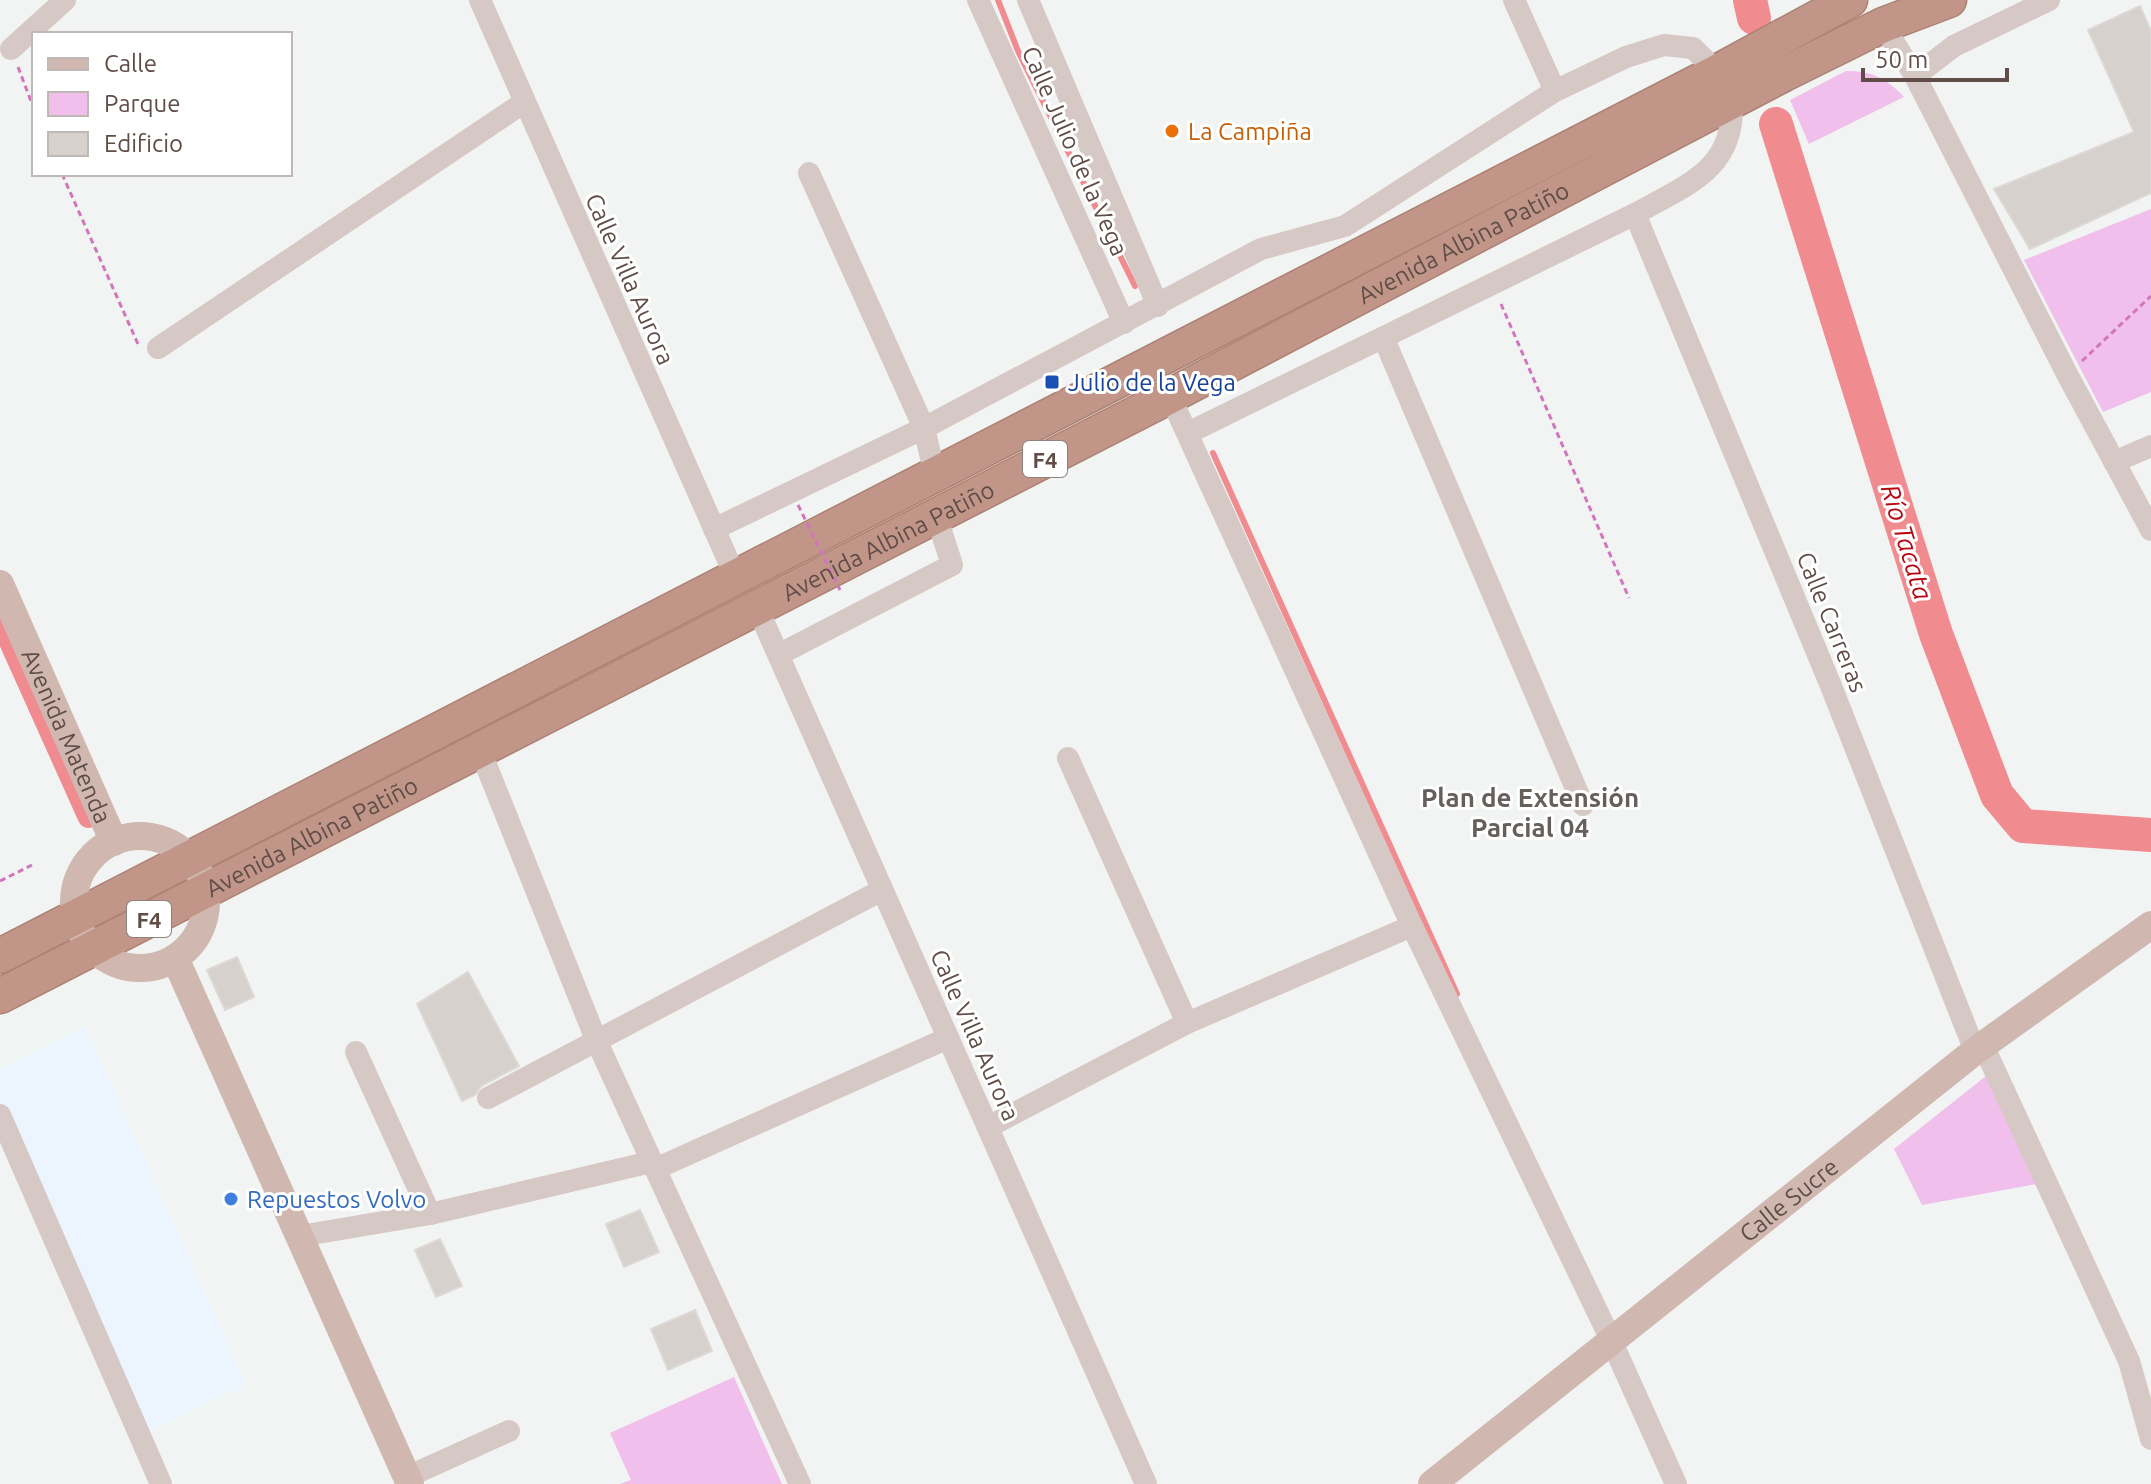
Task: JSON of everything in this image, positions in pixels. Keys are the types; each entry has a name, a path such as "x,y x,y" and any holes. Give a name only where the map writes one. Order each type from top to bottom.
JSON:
{"highway":[{"name":"Avenida Albina Patiño","path":"0,996 1170,396 1724,87 1850,0"},
{"name":"Avenida Albina Patiño","path":"0,956 935,475 1724,87 1949,0"}],"main road":[{"name":"Avenida Matenda","path":"0,584 114,842"},
{"path":"150,837 171,844 189,858 206,890 205,910 198,933 167,962 122,966 91,949 76,916 75,892 83,870 98,852 114,842 150,837"},
{"name":"Calle Sucre","path":"1432,1484 1979,1048 2151,925"},
{"path":"167,962 300,1236 402,1482"},
{"path":"167,962 402,1482"}],"street":[{"path":"11,49 65,0"},
{"name":"Calle Villa Aurora","path":"480,0 736,578"},
{"name":"Calle Julio de la Vega","path":"978,0 1124,323"},
{"name":"Calle Julio de la Vega","path":"1028,0 1158,306"},
{"path":"1514,0 1555,91"},
{"path":"1915,76 1954,46 2049,0"},
{"path":"1883,25 1915,76 2067,374 2151,530"},
{"path":"714,529 924,428 1261,249 1345,226 1555,91 1626,57 1664,45 1693,48 1724,87 1733,125 1723,154 1705,174 1635,214 1188,433"},
{"path":"158,348 523,103"},
{"path":"809,173 924,428 935,475"},
{"name":"Calle Carreras","path":"1635,214 1979,1048 2129,1361 2151,1439"},
{"path":"1384,339 1583,805"},
{"path":"1170,396 1412,926 1611,1340 1676,1484"},
{"path":"2114,462 2151,446"},
{"path":"780,654 952,565 936,515"},
{"name":"Calle Villa Aurora","path":"757,607 1146,1484"},
{"path":"480,750 597,1042 800,1484"},
{"path":"1068,758 1187,1023"},
{"path":"488,1098 882,890"},
{"path":"988,1127 1187,1023 1412,926"},
{"path":"300,1236 430,1214 653,1166 948,1038"},
{"path":"356,1052 430,1214"},
{"path":"0,1115 161,1484"},
{"path":"402,1482 509,1431"}],"path":[{"path":"11,49 32,104"},
{"path":"63,176 142,354 158,348"},
{"path":"1493,285 1629,598"},
{"path":"2067,374 2151,296"},
{"path":"798,505 840,590"},
{"path":"0,881 32,865"}],"shaded area":[{"path":"85,1026 246,1385 147,1433 0,1101 0,1068"}],"green space":[{"path":"1846,71 1878,77 1904,97 1809,144 1790,100"},
{"path":"2151,209 2151,392 2103,412 2024,260"},
{"path":"1986,1076 2037,1184 1922,1205 1894,1149"},
{"path":"734,1377 782,1484 620,1484 631,1480 610,1433"}],"building":[{"path":"2140,6 2151,31 2151,193 2030,249 1994,189 2134,132 2088,30"},
{"path":"237,957 254,997 225,1010 207,970"},
{"path":"468,972 519,1066 481,1086 475,1095 462,1101 417,1004"},
{"path":"640,1210 659,1252 624,1267 606,1224"},
{"path":"440,1239 462,1286 436,1297 415,1250"},
{"path":"695,1310 712,1351 668,1370 651,1329"}],"waterway":[{"path":"998,0 1018,51 1135,286"},
{"name":"Río Tacata","path":"1750,0 1754,18"},
{"name":"Río Tacata","path":"1776,124 1936,634 1997,795 2023,826 2151,835"},
{"path":"1213,453 1457,994"},
{"path":"0,622 88,818"}],"place":[{"name":"La Campiña","path":"1172,131"},
{"name":"Julio de la Vega","path":"1052,382"},
{"name":"Repuestos Volvo","path":"231,1199"}],"district":[{"name":"Plan de Extensión Parcial 04","path":"1530,812"}]}
